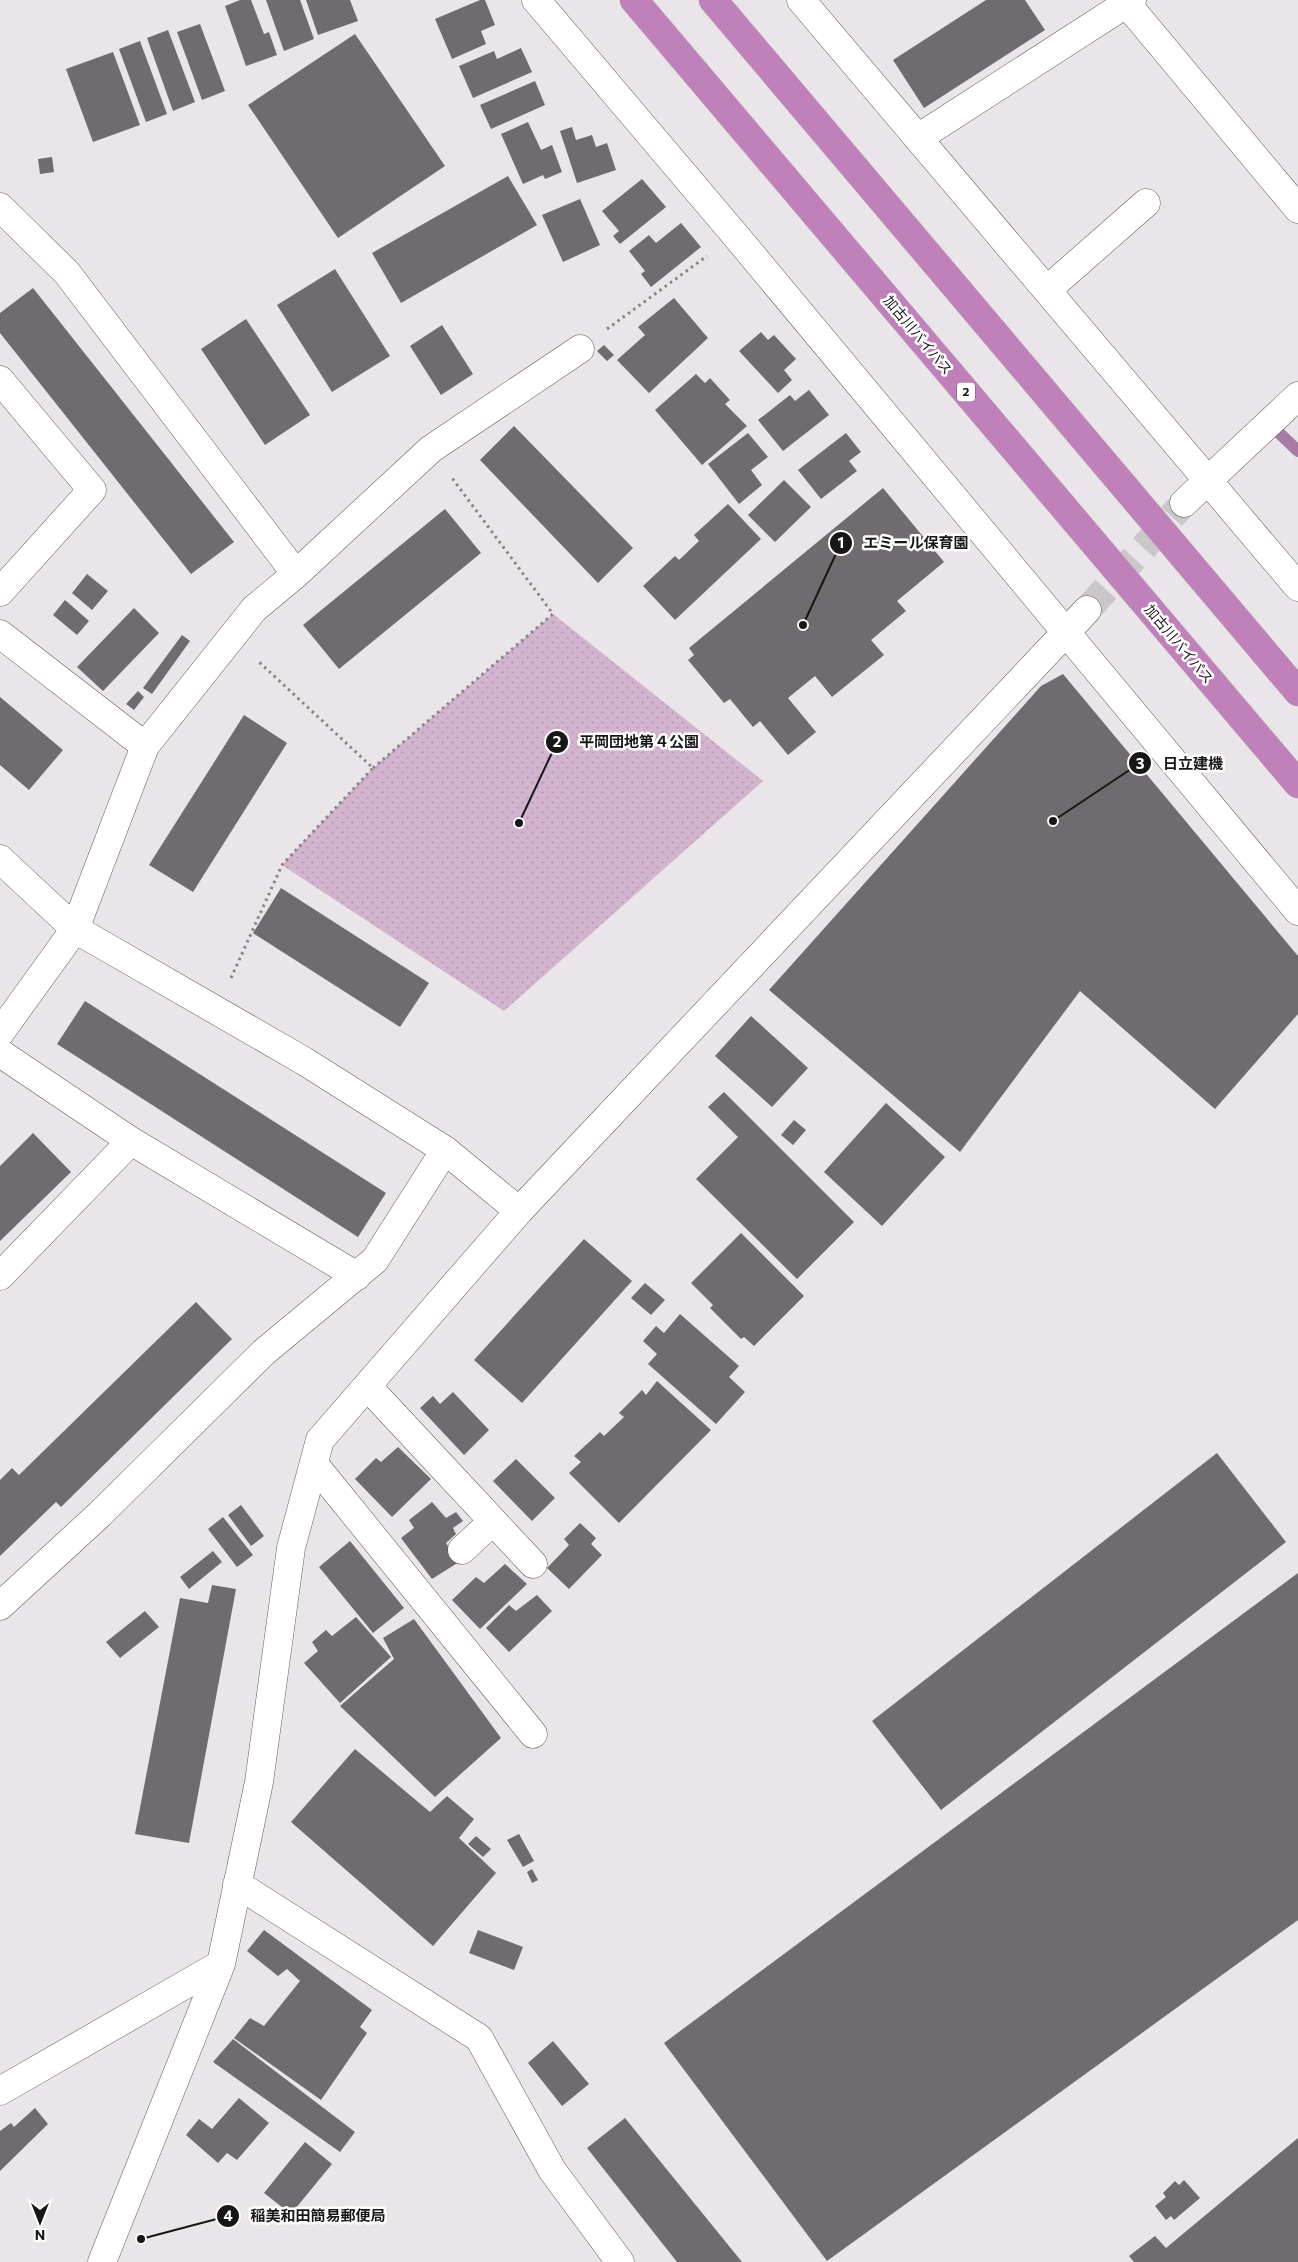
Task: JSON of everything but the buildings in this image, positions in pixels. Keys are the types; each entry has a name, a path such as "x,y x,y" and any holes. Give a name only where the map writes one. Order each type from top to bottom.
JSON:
{"highway":[{"name":"加古川バイパス","path":"634,0 1298,784"},
{"path":"713,0 1298,692"}],"street":[{"path":"536,0 736,236 1298,911"},
{"path":"801,0 1298,587"},
{"path":"918,138 1130,2 1298,209"},
{"path":"1047,290 1146,203"},
{"path":"0,207 67,273 296,574"},
{"path":"0,1033 75,928 145,746 254,609 296,574 431,449 580,348"},
{"path":"0,380 92,490 0,592"},
{"path":"1184,503 1298,396"},
{"path":"102,2262 221,1964 259,1782 291,1548 320,1440 519,1211 1087,610"},
{"path":"0,634 145,746"},
{"path":"0,859 75,928 304,1061 445,1150 519,1211"},
{"path":"0,1053 131,1141 357,1276"},
{"path":"0,1276 131,1141"},
{"path":"0,1606 100,1514 264,1352 375,1260 445,1150"},
{"path":"366,1386 533,1564"},
{"path":"314,1464 533,1734"},
{"path":"462,1550 493,1521"},
{"path":"238,1884 479,2038 552,2170 620,2262"},
{"path":"0,2091 221,1964"}],"path":[{"path":"580,348 736,236"},
{"path":"217,1010 282,865 373,768 554,614 431,449"},
{"path":"232,636 373,768"}],"shaded area":[{"path":"553,614 763,781 504,1011 282,865 373,768"}],"waterway":[{"path":"1274,428 1298,451"}],"tunnel":[{"path":"1087,610 1184,503"}],"place":[{"name":"エミール保育園","path":"803,625"},
{"name":"日立建機","path":"1053,821"},
{"name":"平岡団地第４公園","path":"519,823"},
{"name":"稲美和田簡易郵便局","path":"141,2239"}]}
